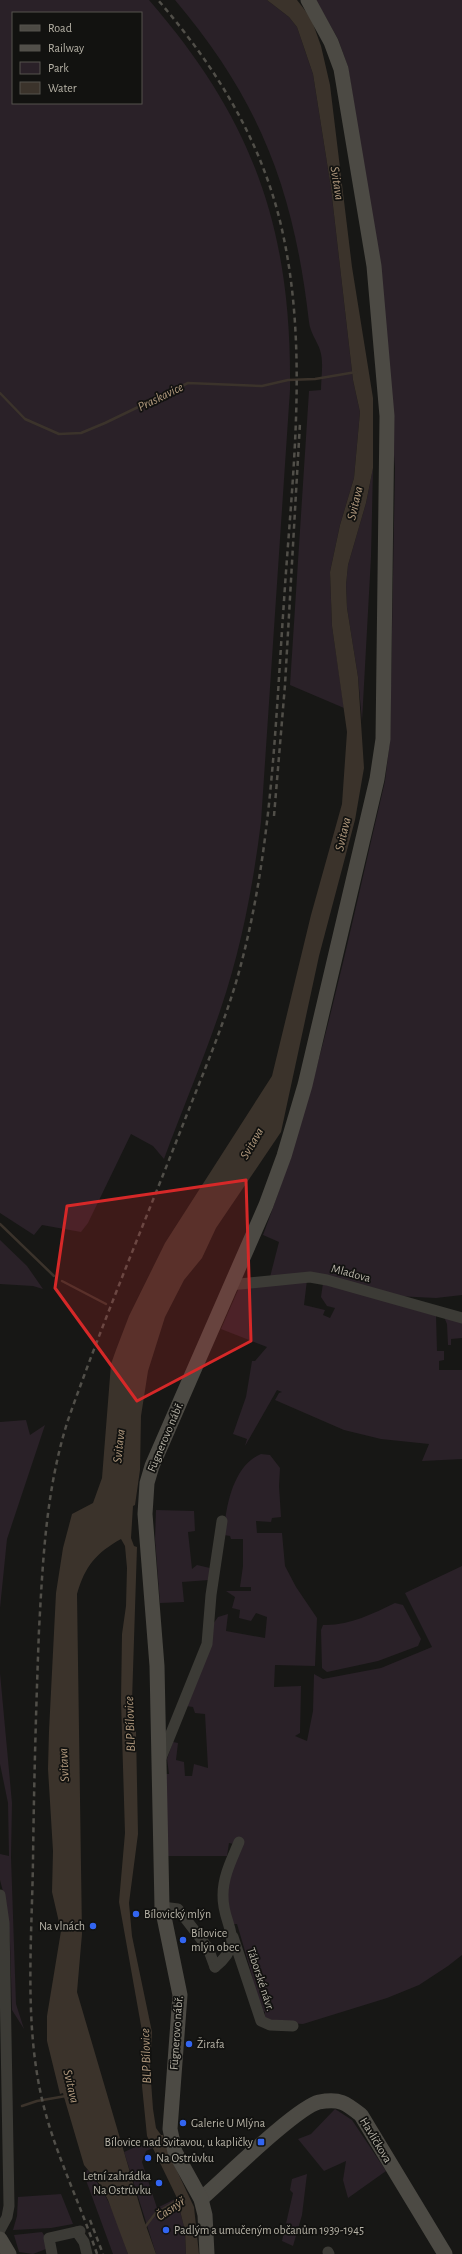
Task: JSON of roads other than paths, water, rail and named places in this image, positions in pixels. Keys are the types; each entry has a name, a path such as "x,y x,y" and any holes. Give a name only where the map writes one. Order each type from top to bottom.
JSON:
{"street":[{"name":"Fügnerovo nábř.","path":"207,2254 205,2215 201,2200 175,2152 170,2134 180,1995 162,1907 157,1666 145,1524 147,1483 154,1462 266,1205 290,1137 305,1086 377,779 383,739 388,469 384,363 374,266 341,69 331,42 308,0"},
{"name":"Mladova","path":"230,1285 310,1277 334,1282 462,1318"},
{"name":"Fügnerovo nábř.","path":"160,1758 207,1644 211,1595 222,1521"},
{"name":"Táborské návr.","path":"239,1842 229,1864 223,1895 227,1920 261,2021 270,2025 293,2026"},
{"path":"0,1895 4,1923 3,1980 9,2206 7,2217 0,2230"},
{"name":"Táborské návr.","path":"162,1907 178,1909 208,1948 215,1967 226,1958 233,1937"},
{"name":"Havlíčkova","path":"201,2200 292,2118 318,2102 343,2102 361,2115 444,2254"},
{"path":"52,2254 49,2238 79,2232 84,2242 87,2254"},
{"path":"0,2239 9,2254"}],"water":[{"path":"267,0 297,0 311,18 321,46 330,85 352,267 373,398 373,468 366,503 348,565 346,585 347,608 358,677 364,768 355,820 319,956 281,1132 216,1228 202,1258 184,1280 165,1317 148,1371 141,1416 140,1470 135,1505 133,1506 131,1538 134,1546 137,1547 132,1701 136,1732 138,1834 129,1903 132,1936 152,2032 150,2067 156,2128 161,2135 163,2135 170,2156 194,2207 199,2254 186,2254 185,2231 177,2198 147,2136 142,2086 142,2031 119,1902 125,1833 121,1701 122,1634 126,1606 127,1568 125,1546 121,1539 98,1555 93,1561 80,1584 77,1594 82,1934 77,1992 144,2220 156,2254 128,2254 108,2200 101,2186 84,2165 63,2093 60,2094 47,2041 47,2016 61,1931 52,1892 53,1851 48,1769 56,1593 63,1548 72,1514 93,1503 102,1478 111,1364 129,1316 165,1243 272,1076 311,915 342,804 347,732 332,626 330,572 340,525 354,478 360,412 353,380 331,188 313,74 297,27 289,17"}],"waterway":[{"name":"Praskavice","path":"0,393 25,419 59,434 81,433 188,383 262,386 288,380 315,379 356,372"},
{"path":"0,1224 54,1276"},
{"path":"62,1281 106,1304"},
{"name":"Svitava","path":"22,2106 37,2101 66,2096"},
{"name":"Časnýř","path":"145,2227 155,2214 179,2199"}],"railway":[{"path":"97,2254 50,2128 39,2085 32,2029 30,1973 36,1716 40,1603 44,1550 50,1498 68,1420 109,1309 218,1035 237,979 249,933 258,886 270,792 291,506 296,410 297,363 289,268 280,221 271,190 247,131 216,76 198,50 158,0"},
{"path":"274,816 285,685 300,423"},
{"path":"90,2220 103,2254"}],"place":[{"name":"Bílovický mlýn","path":"136,1914"},
{"name":"Na vlnách","path":"93,1926"},
{"name":"Bílovice mlýn obec","path":"183,1940"},
{"name":"Žirafa","path":"189,2044"},
{"name":"Galerie U Mlýna","path":"183,2123"},
{"name":"Bílovice nad Svitavou, u kapličky","path":"261,2142"},
{"name":"Na Ostrůvku","path":"148,2158"},
{"name":"Letní zahrádka Na Ostrůvku","path":"159,2183"},
{"name":"Padlým a umučeným občanům 1939-1945","path":"166,2230"}],"water label":[{"name":"BLP Bílovice","path":"129,1724"},
{"name":"BLP Bílovice","path":"145,2056"}]}
